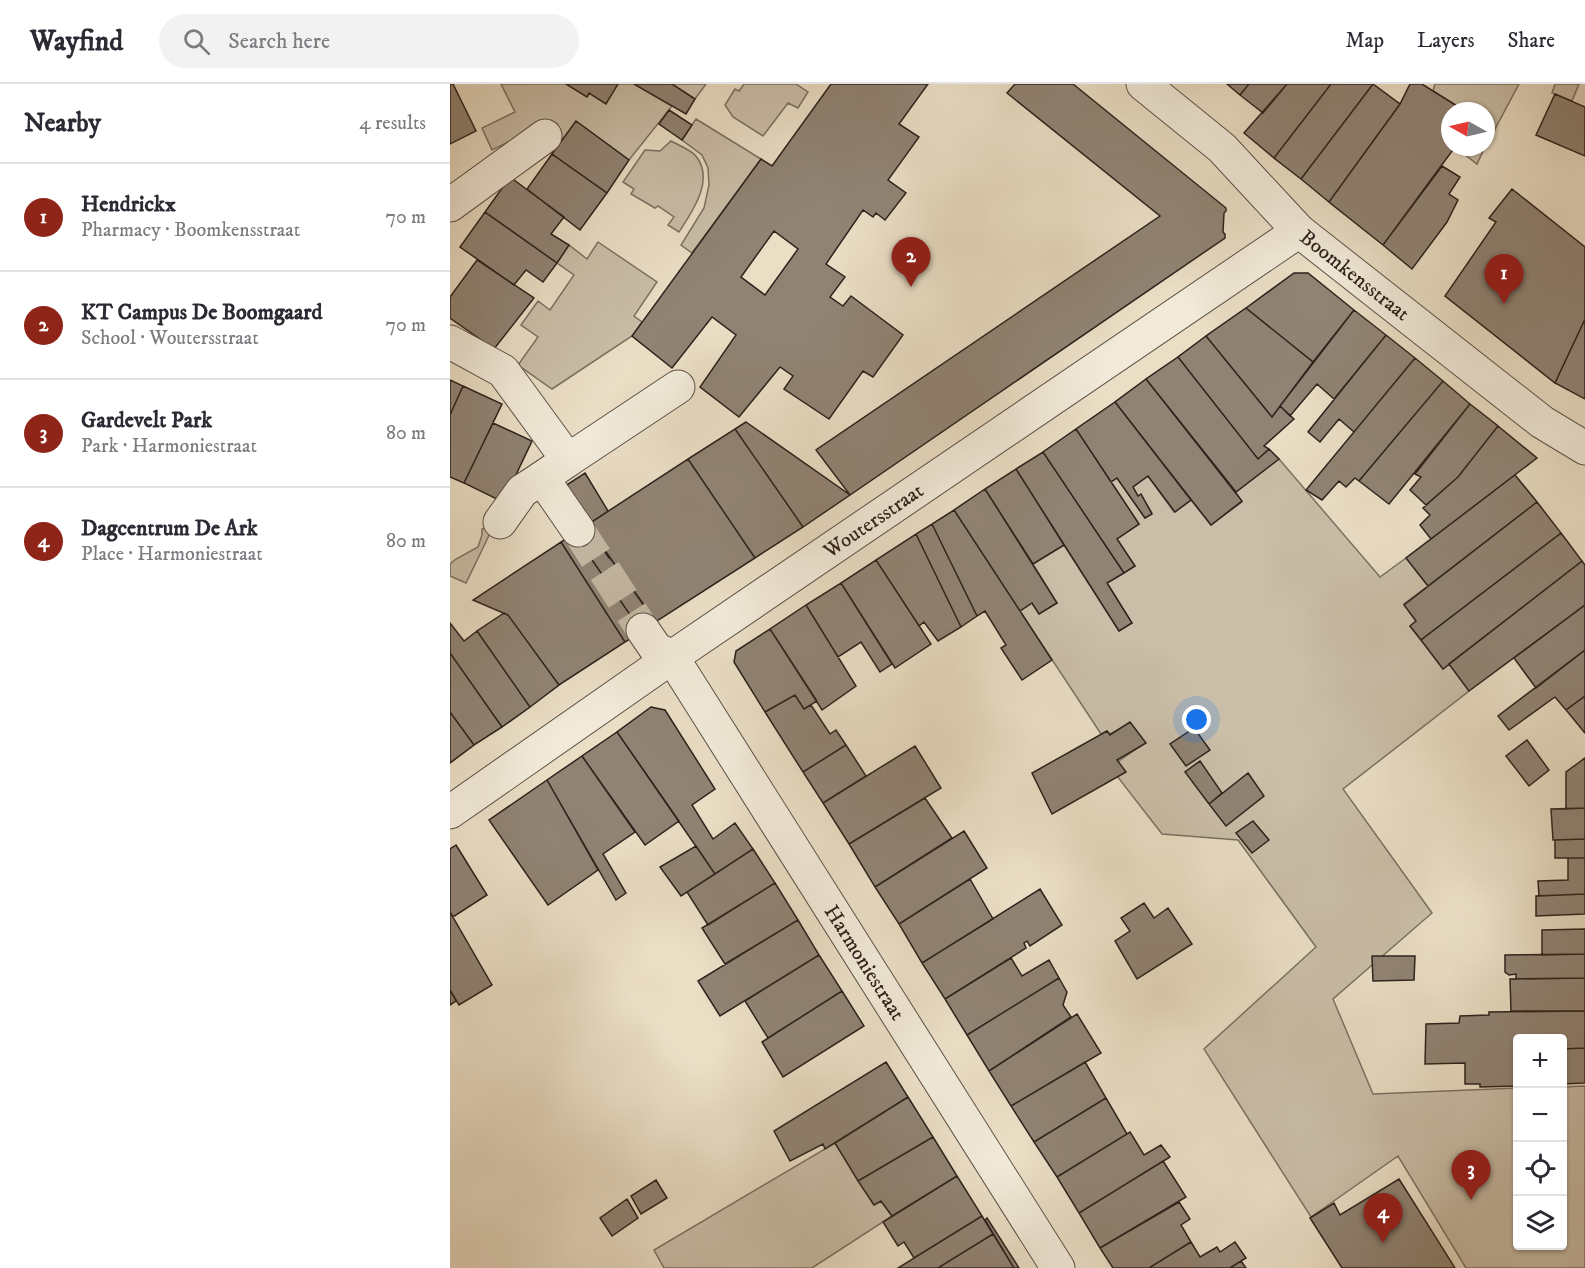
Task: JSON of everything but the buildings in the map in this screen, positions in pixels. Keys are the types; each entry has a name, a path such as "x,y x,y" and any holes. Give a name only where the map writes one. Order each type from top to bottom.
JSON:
{"street":[{"name":"Boomkensstraat","path":"1143,84 1222,148 1299,231 1542,422 1585,448"},
{"path":"450,205 545,136"},
{"name":"Woutersstraat","path":"450,812 672,657 1299,231"},
{"path":"450,342 503,371 555,469 578,530"},
{"path":"500,522 522,491 678,387"},
{"name":"Harmoniestraat","path":"644,630 656,649 672,657 1058,1268"}],"shaded area":[{"path":"501,84 566,84 587,97 589,93 618,84 634,84 672,106 629,160 576,121 552,154 545,148 558,129 557,124 548,122 492,150 482,128 515,112"},
{"path":"672,84 706,84 695,99"},
{"path":"744,84 796,84 808,92 798,108 788,103 763,136 733,117 725,105 735,89 739,91"},
{"path":"1435,84 1519,84 1495,129 1495,102 1451,102 1433,91"},
{"path":"1555,84 1579,84 1572,101 1552,93"},
{"path":"696,119 761,159 692,253 681,245 704,208 709,185 708,168 702,155 682,140"},
{"path":"671,141 695,155 701,164 703,174 700,195 679,232 668,225 674,217 658,206 655,208 631,194 634,189 623,182 645,150 660,151"},
{"path":"1467,156 1481,156 1477,164"},
{"path":"598,242 657,282 634,316 642,322 632,336 552,389 518,365 538,337 521,325 538,301 550,310 574,275 557,263 569,245 587,259"},
{"path":"1279,459 1380,577 1406,558 1428,586 1404,604 1416,621 1410,626 1443,669 1449,664 1469,691 1343,789 1432,913 1333,999 1373,1094 1513,1088 1513,1250 1567,1250 1567,1087 1585,1086 1585,1268 1466,1268 1398,1156 1311,1217 1204,1049 1316,947 1238,840 1162,834 1110,767 1145,743 1130,723 1110,734 1107,731 1101,734 1020,611 1032,603 1039,614 1057,603 1033,564 1064,545 1119,631 1132,623 1107,583 1135,566 1117,539 1139,524 1111,482 1117,478 1145,518 1152,513 1133,487 1148,476 1174,512 1191,500 1211,525 1242,502 1236,492"},
{"path":"495,523 466,583 450,576 450,564 478,547 482,529"},
{"path":"835,1143 874,1205 881,1201 892,1216 812,1268 664,1268 654,1250"}],"tunnel":[{"path":"578,530 643,630"}],"place":[{"name":"KT Campus De Boomgaard","path":"911,287"},
{"name":"Hendrickx","path":"1504,304"},
{"name":"Gardevelt Park","path":"1471,1200"},
{"name":"Dagcentrum De Ark","path":"1383,1243"}]}
